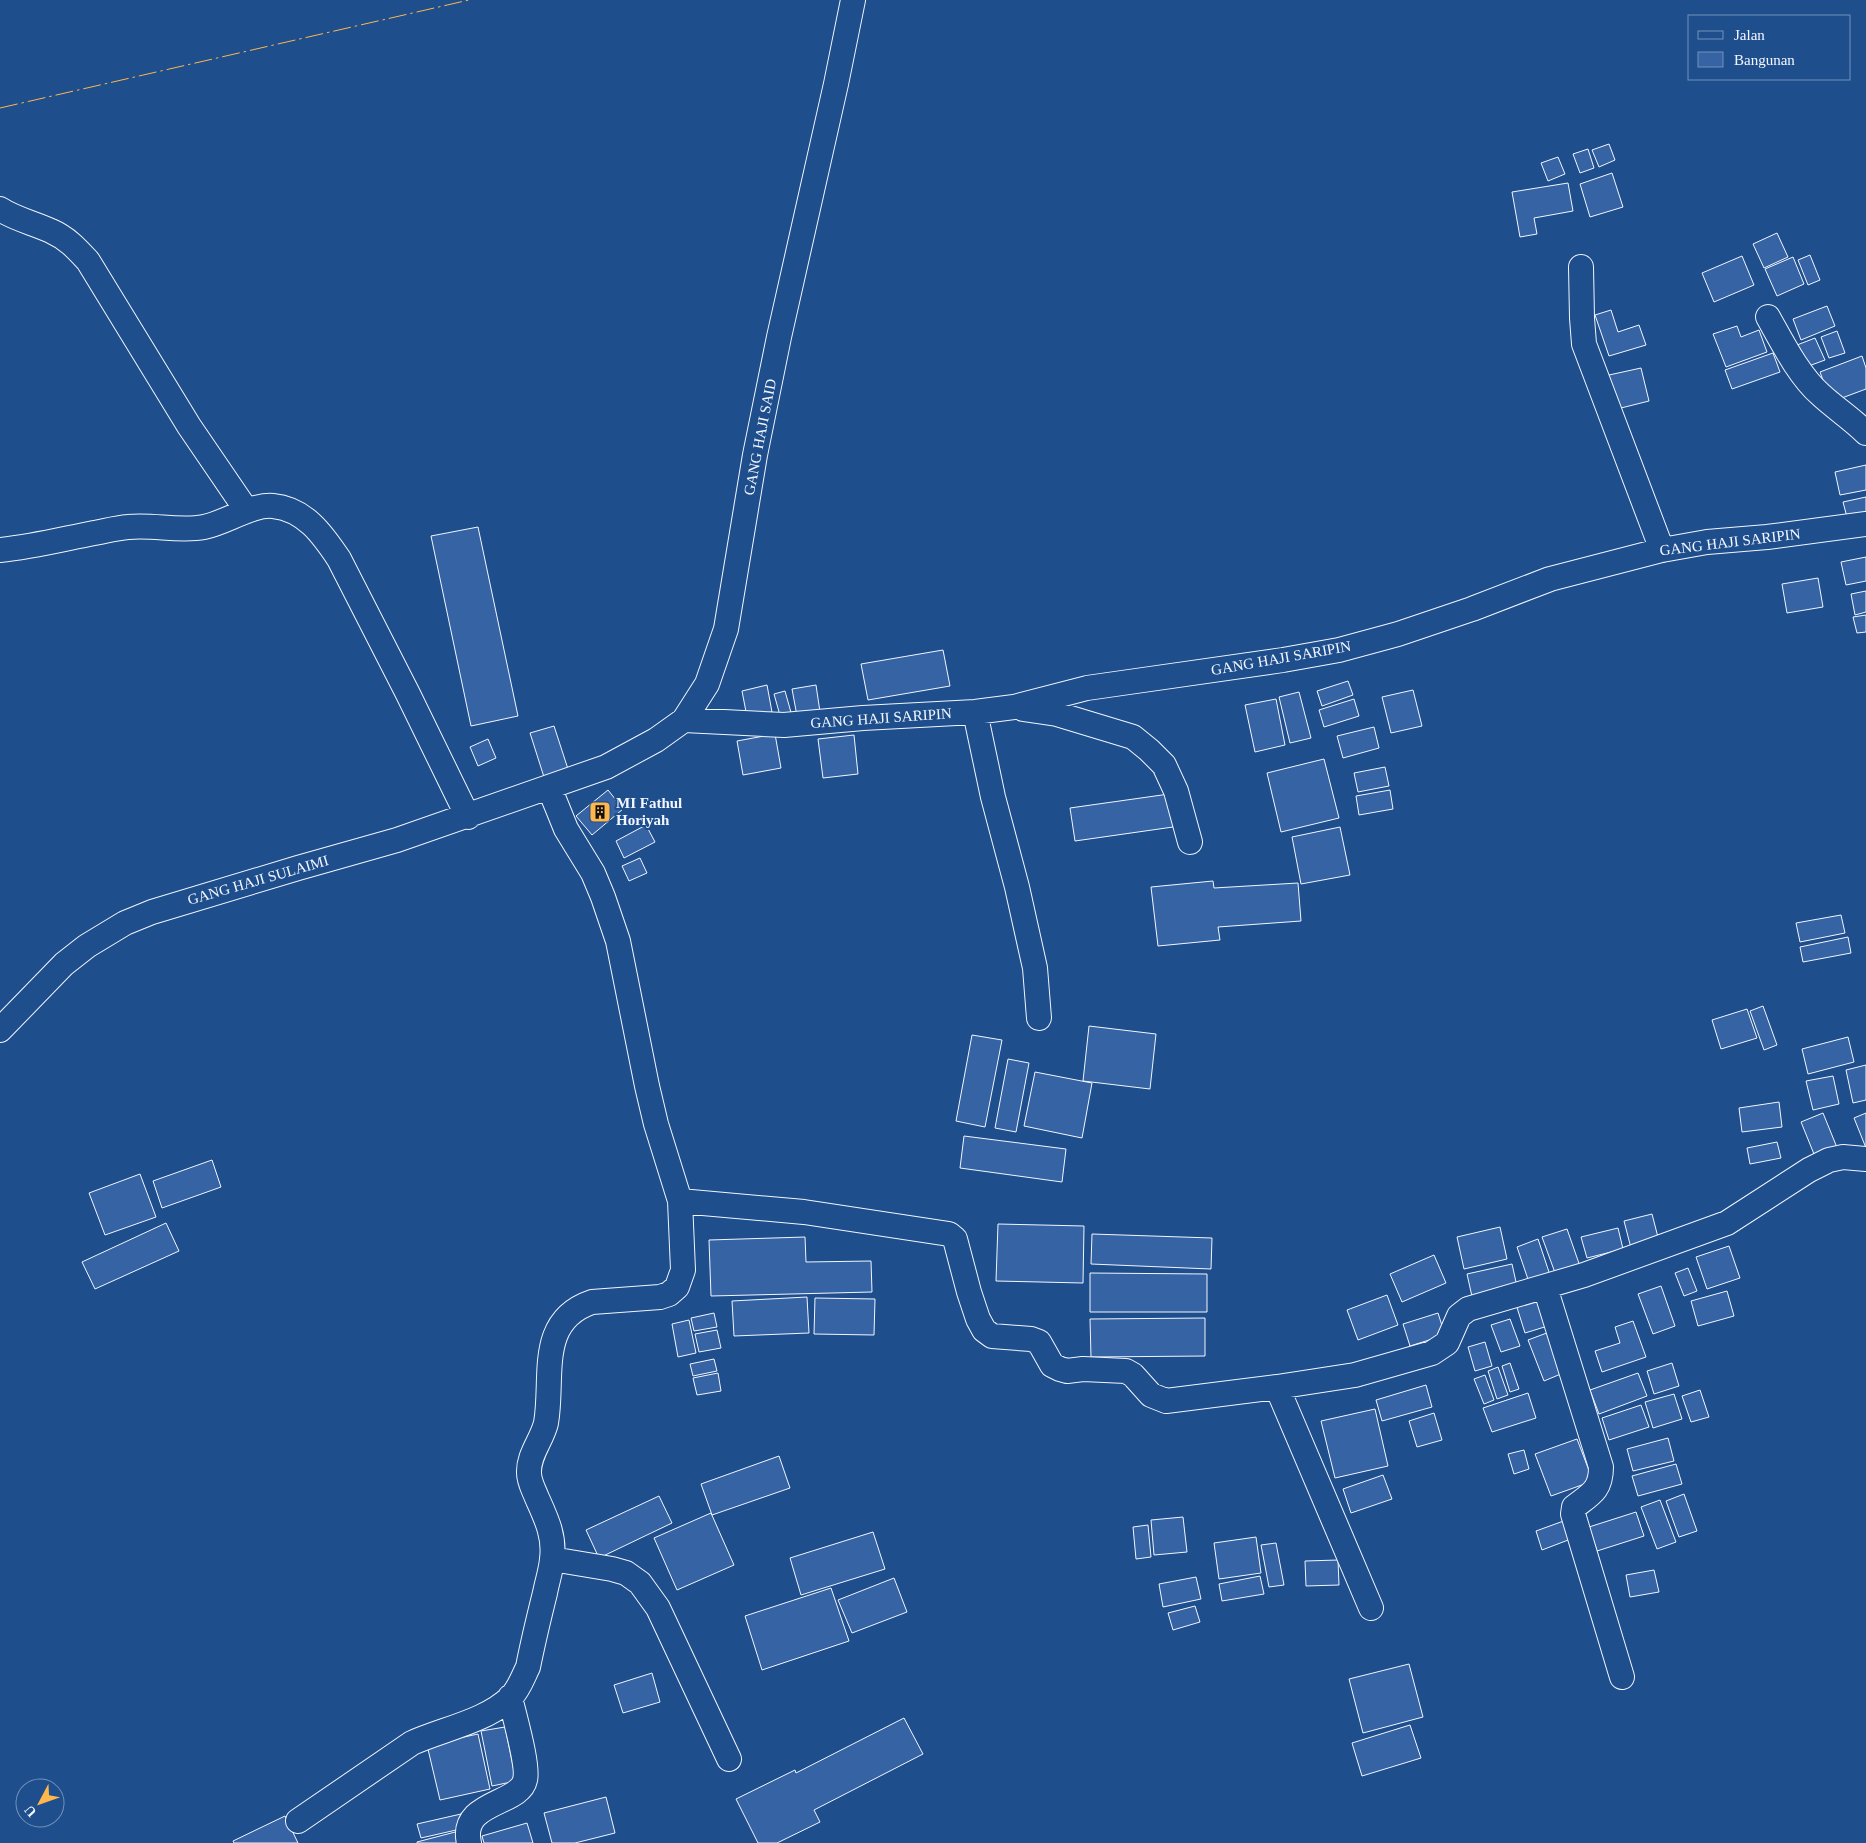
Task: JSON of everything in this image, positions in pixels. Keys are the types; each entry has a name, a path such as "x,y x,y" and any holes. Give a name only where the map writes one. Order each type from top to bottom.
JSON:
{"street":[{"name":"GANG HAJI SAID","path":"549,787 606,767 656,740 684,720 707,684 726,629 755,455 853,0"},
{"path":"0,208 8,214 53,231 71,242 88,261 189,426 247,511"},
{"path":"1581,267 1584,344 1662,550"},
{"path":"1768,317 1792,360 1819,394 1866,433"},
{"path":"0,550 19,548 128,526 204,527 247,511 272,506 294,511 308,520 326,539 339,559 468,817"},
{"name":"GANG HAJI SARIPIN","path":"684,720 784,725 864,718 976,712 1014,707 1087,688 1283,660 1339,650 1398,634 1550,580 1662,550 1707,542 1767,537 1866,524"},
{"path":"1014,707 1057,714 1133,737 1164,765 1176,791 1190,842"},
{"path":"976,712 993,797 1017,887 1035,968 1039,1018"},
{"path":"298,1821 412,1743 431,1734 478,1718 510,1697 521,1682 528,1667 552,1559 552,1537 549,1524 528,1472 530,1460 545,1425 551,1349 556,1333 566,1317 582,1305 592,1302 660,1297 668,1294 676,1287 683,1270 680,1201 656,1124 615,932 604,897 593,873 566,829 549,787"},
{"name":"GANG HAJI SULAIMI","path":"0,1030 64,964 87,946 125,923 152,912 397,840 468,817 549,787"},
{"path":"680,1201 804,1212 949,1234 955,1239 969,1292 978,1319 984,1330 992,1336 1031,1339 1039,1342 1052,1365 1060,1369 1067,1371 1083,1369 1126,1372 1133,1375 1151,1395 1166,1401 1355,1375 1432,1353 1447,1343 1463,1311 1584,1275 1727,1223 1809,1170 1829,1160 1843,1157 1866,1159"},
{"path":"1545,1287 1601,1467 1601,1478 1598,1488 1574,1507 1573,1514 1622,1678"},
{"path":"1277,1387 1371,1608"},
{"path":"552,1559 612,1569 626,1573 640,1583 658,1608 729,1759"},
{"path":"469,1843 468,1825 473,1818 483,1810 519,1790 525,1782 526,1768 510,1697"}],"building":[{"path":"1609,144 1615,160 1599,167 1592,150"},
{"path":"1588,149 1594,168 1580,173 1573,154"},
{"path":"1558,157 1565,174 1548,181 1541,163"},
{"path":"1612,173 1623,207 1590,217 1580,184"},
{"path":"1568,183 1573,211 1534,218 1537,234 1520,237 1512,192"},
{"path":"1777,233 1788,257 1764,268 1753,244"},
{"path":"1810,255 1820,280 1808,285 1798,260"},
{"path":"1742,256 1754,285 1714,302 1702,273"},
{"path":"1793,257 1804,284 1777,296 1765,269"},
{"path":"1827,306 1835,326 1801,340 1793,319"},
{"path":"1611,310 1618,332 1639,325 1646,345 1609,356 1595,315"},
{"path":"1737,326 1741,337 1759,330 1767,352 1726,367 1713,334"},
{"path":"1837,331 1845,353 1829,358 1821,337"},
{"path":"1815,338 1825,360 1806,367 1797,345"},
{"path":"1773,353 1780,372 1732,389 1725,370"},
{"path":"1862,356 1866,368 1866,389 1831,402 1820,372"},
{"path":"1641,368 1649,401 1617,409 1609,375"},
{"path":"1866,465 1866,490 1840,495 1835,472"},
{"path":"1866,497 1866,517 1848,521 1843,502"},
{"path":"478,527 518,716 471,726 431,536"},
{"path":"1866,557 1866,581 1846,585 1841,562"},
{"path":"1818,578 1823,607 1787,613 1782,584"},
{"path":"1866,591 1866,612 1855,615 1851,594"},
{"path":"1866,615 1866,632 1857,633 1853,617"},
{"path":"943,650 950,686 868,700 861,664"},
{"path":"1348,681 1353,695 1322,706 1317,691"},
{"path":"767,685 772,712 747,717 742,691"},
{"path":"816,685 820,712 797,716 792,689"},
{"path":"1413,690 1422,726 1391,733 1382,697"},
{"path":"785,691 792,716 781,719 774,694"},
{"path":"1299,692 1311,738 1290,743 1279,697"},
{"path":"1276,699 1285,745 1255,752 1245,705"},
{"path":"1354,699 1359,716 1324,727 1319,710"},
{"path":"554,726 568,769 544,777 530,733"},
{"path":"1374,727 1379,748 1343,758 1337,736"},
{"path":"775,734 781,768 743,775 737,741"},
{"path":"854,735 858,774 823,778 818,739"},
{"path":"488,739 496,758 478,766 470,747"},
{"path":"1324,759 1339,818 1281,832 1267,773"},
{"path":"1385,767 1389,786 1358,792 1354,773"},
{"name":"MI Fathul Horiyah","path":"608,790 623,809 592,835 576,816"},
{"path":"1390,790 1393,809 1359,815 1356,796"},
{"path":"1169,794 1173,827 1075,841 1070,808"},
{"path":"646,825 655,842 624,858 616,841"},
{"path":"1340,827 1350,875 1301,884 1292,837"},
{"path":"640,858 647,873 629,881 622,866"},
{"path":"1213,881 1214,888 1298,883 1301,921 1218,927 1220,940 1158,946 1151,887"},
{"path":"1841,915 1845,933 1800,942 1796,923"},
{"path":"1848,937 1851,953 1803,962 1800,947"},
{"path":"1763,1006 1777,1045 1764,1050 1750,1011"},
{"path":"1747,1009 1757,1038 1721,1049 1712,1020"},
{"path":"1089,1026 1156,1034 1150,1089 1083,1081"},
{"path":"972,1035 1002,1040 985,1127 956,1121"},
{"path":"1848,1037 1854,1062 1808,1074 1802,1049"},
{"path":"1008,1059 1029,1063 1016,1132 995,1128"},
{"path":"1866,1065 1866,1100 1853,1103 1846,1070"},
{"path":"1035,1072 1092,1083 1082,1138 1024,1126"},
{"path":"1833,1076 1839,1104 1813,1110 1806,1081"},
{"path":"1779,1102 1782,1127 1742,1132 1739,1108"},
{"path":"1823,1113 1838,1150 1816,1159 1801,1122"},
{"path":"1866,1113 1866,1148 1854,1118"},
{"path":"964,1136 1066,1149 1062,1182 960,1168"},
{"path":"1777,1142 1781,1158 1750,1164 1747,1148"},
{"path":"212,1160 221,1187 162,1208 153,1181"},
{"path":"140,1174 156,1217 105,1235 89,1193"},
{"path":"1652,1214 1660,1245 1632,1252 1624,1221"},
{"path":"166,1223 179,1251 95,1289 82,1262"},
{"path":"998,1224 1084,1226 1083,1283 996,1281"},
{"path":"1500,1227 1507,1259 1464,1269 1457,1237"},
{"path":"1618,1228 1623,1249 1587,1258 1581,1237"},
{"path":"1567,1229 1582,1272 1558,1281 1542,1237"},
{"path":"1092,1234 1212,1238 1211,1269 1091,1264"},
{"path":"805,1237 806,1262 871,1261 872,1292 711,1296 709,1240"},
{"path":"1538,1239 1552,1281 1531,1288 1517,1247"},
{"path":"1729,1246 1740,1278 1707,1289 1696,1257"},
{"path":"1434,1255 1446,1283 1402,1302 1390,1274"},
{"path":"1512,1264 1518,1291 1473,1301 1467,1274"},
{"path":"1688,1268 1697,1291 1684,1296 1675,1273"},
{"path":"1090,1273 1207,1274 1207,1312 1090,1312"},
{"path":"1661,1286 1675,1326 1653,1334 1638,1294"},
{"path":"1540,1290 1551,1325 1525,1333 1514,1298"},
{"path":"1727,1291 1734,1316 1698,1326 1691,1301"},
{"path":"1387,1295 1398,1325 1358,1340 1347,1310"},
{"path":"807,1297 809,1333 734,1336 732,1301"},
{"path":"815,1298 875,1299 874,1335 814,1334"},
{"path":"714,1313 717,1327 694,1331 691,1318"},
{"path":"1438,1313 1445,1335 1410,1346 1403,1324"},
{"path":"1205,1318 1205,1356 1091,1357 1090,1319"},
{"path":"1510,1319 1520,1346 1501,1352 1491,1325"},
{"path":"689,1320 696,1353 678,1357 672,1324"},
{"path":"1633,1321 1646,1357 1602,1372 1595,1351 1620,1343 1615,1327"},
{"path":"717,1330 721,1348 699,1352 695,1334"},
{"path":"1552,1331 1568,1371 1544,1381 1528,1340"},
{"path":"1485,1342 1492,1366 1475,1371 1468,1347"},
{"path":"714,1359 717,1371 693,1376 690,1364"},
{"path":"1510,1363 1519,1389 1510,1392 1502,1366"},
{"path":"1672,1363 1679,1386 1654,1394 1647,1371"},
{"path":"1498,1367 1508,1395 1497,1399 1488,1371"},
{"path":"718,1373 721,1391 697,1395 693,1378"},
{"path":"1638,1373 1647,1396 1599,1414 1590,1390"},
{"path":"1485,1375 1494,1400 1484,1404 1474,1379"},
{"path":"1426,1385 1432,1407 1382,1421 1376,1400"},
{"path":"1700,1390 1709,1417 1691,1422 1682,1396"},
{"path":"1528,1393 1536,1418 1492,1432 1483,1408"},
{"path":"1674,1394 1682,1419 1653,1428 1645,1402"},
{"path":"1641,1405 1649,1427 1609,1440 1602,1418"},
{"path":"1375,1409 1388,1466 1335,1478 1321,1421"},
{"path":"1434,1413 1442,1440 1417,1447 1409,1421"},
{"path":"1668,1438 1674,1461 1633,1471 1627,1449"},
{"path":"1577,1439 1593,1481 1551,1496 1535,1454"},
{"path":"1524,1450 1529,1469 1514,1474 1508,1454"},
{"path":"779,1456 790,1488 712,1515 701,1484"},
{"path":"1676,1464 1682,1484 1638,1496 1632,1476"},
{"path":"1383,1475 1392,1499 1351,1513 1343,1489"},
{"path":"1684,1494 1697,1531 1679,1537 1666,1501"},
{"path":"659,1496 672,1523 599,1558 586,1530"},
{"path":"1660,1500 1676,1542 1657,1549 1641,1507"},
{"path":"1636,1512 1644,1536 1597,1551 1589,1527"},
{"path":"711,1513 734,1565 677,1590 654,1538"},
{"path":"1183,1517 1187,1552 1154,1555 1151,1520"},
{"path":"1569,1519 1576,1537 1542,1550 1536,1531"},
{"path":"1148,1525 1151,1557 1136,1559 1133,1527"},
{"path":"873,1532 885,1569 801,1595 790,1558"},
{"path":"1256,1537 1261,1573 1219,1579 1214,1543"},
{"path":"1276,1543 1284,1585 1269,1587 1261,1545"},
{"path":"1338,1560 1339,1585 1306,1586 1305,1561"},
{"path":"1654,1570 1659,1592 1630,1597 1626,1575"},
{"path":"1260,1576 1264,1594 1222,1601 1219,1584"},
{"path":"1196,1577 1201,1599 1163,1607 1159,1584"},
{"path":"894,1578 907,1612 852,1633 838,1600"},
{"path":"831,1588 849,1641 762,1670 745,1616"},
{"path":"1195,1606 1200,1622 1173,1630 1168,1613"},
{"path":"1409,1664 1423,1717 1363,1733 1349,1679"},
{"path":"652,1673 660,1702 623,1713 614,1685"},
{"path":"904,1718 923,1754 814,1810 820,1822 777,1843 758,1843 736,1799 795,1770 796,1773"},
{"path":"1410,1725 1421,1758 1362,1776 1352,1743"},
{"path":"505,1727 516,1781 492,1786 481,1731"},
{"path":"478,1734 490,1789 440,1800 427,1745"},
{"path":"606,1797 615,1833 575,1843 552,1843 544,1813"},
{"path":"461,1814 465,1828 421,1838 417,1824"},
{"path":"285,1816 298,1843 234,1843 233,1841"},
{"path":"527,1823 533,1843 484,1843 482,1836"},
{"path":"459,1831 463,1843 417,1843 417,1842"}],"power":[{"path":"0,108 469,0"}],"place":[{"name":"MI Fathul Horiyah","path":"600,812"}]}
